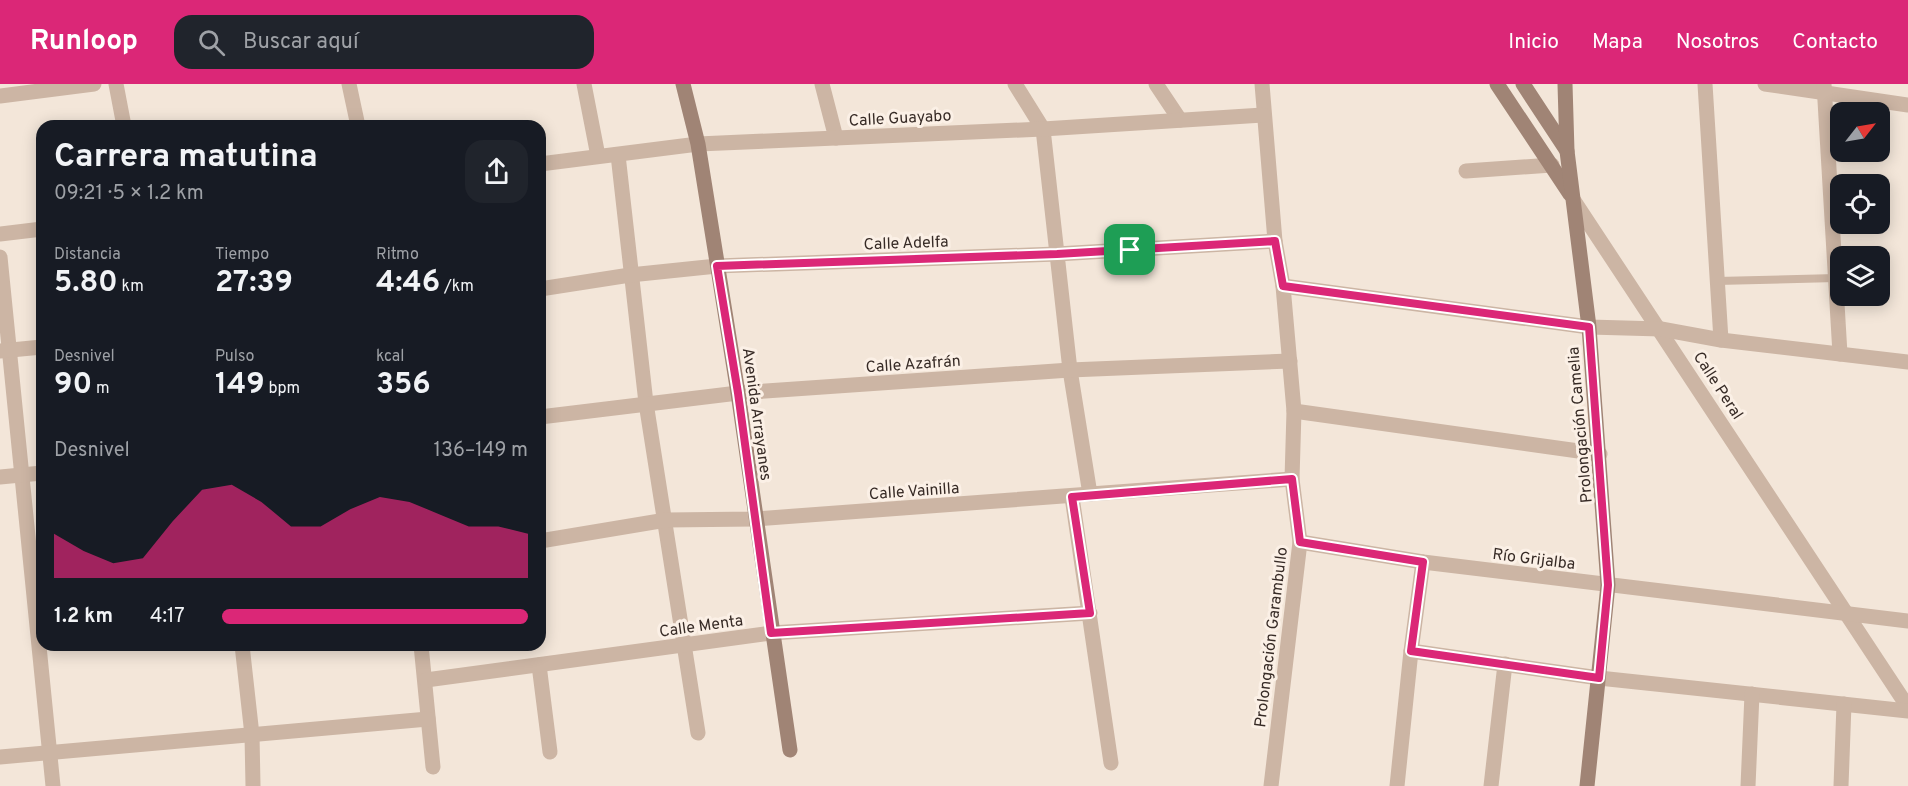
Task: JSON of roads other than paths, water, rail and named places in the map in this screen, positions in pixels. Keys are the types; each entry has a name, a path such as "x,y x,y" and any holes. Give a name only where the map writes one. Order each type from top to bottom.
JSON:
{"main road":[{"name":"Avenida Arrayanes","path":"683,84 698,144 738,393 771,633 790,750"},
{"name":"Calle Peral","path":"1497,84 1574,201"},
{"path":"1523,84 1567,151"},
{"name":"Prolongación Camelia","path":"1564,84 1567,151 1589,327 1608,585 1587,786"}],"street":[{"path":"0,96 94,84"},
{"path":"116,84 123,120"},
{"path":"349,84 357,120"},
{"path":"584,84 598,156"},
{"path":"822,84 836,138"},
{"path":"1015,84 1043,129 1070,370 1090,494"},
{"path":"1156,84 1180,120"},
{"name":"Prolongación Garambullo","path":"1262,84 1275,241 1283,286 1290,361 1294,411 1292,479 1300,542 1271,786"},
{"path":"1705,84 1720,340"},
{"path":"1765,84 1825,88 1908,105"},
{"path":"1825,88 1834,246"},
{"name":"Calle Guayabo","path":"546,163 698,144 1043,129 1263,115"},
{"path":"618,154 646,403 686,645 698,733"},
{"path":"1466,171 1552,165"},
{"name":"Calle Peral","path":"1574,201 1661,329 1908,709"},
{"path":"0,234 36,230"},
{"name":"Calle Adelfa","path":"546,288 630,275 717,266 1057,254 1275,241"},
{"path":"0,256 4,351 36,581"},
{"path":"1283,286 1589,327 1661,329 1720,340 1908,362"},
{"path":"1837,306 1840,354"},
{"path":"4,351 36,348"},
{"name":"Calle Azafrán","path":"546,416 738,393 1070,370 1290,361"},
{"path":"1294,411 1600,454"},
{"path":"0,477 36,474"},
{"name":"Calle Vainilla","path":"546,540 666,520 755,519 1292,479"},
{"path":"1072,497 1111,763"},
{"name":"Río Grijalba","path":"1300,542 1423,562 1908,621"},
{"path":"1397,786 1423,562"},
{"name":"Calle Menta","path":"426,680 771,633 1090,613"},
{"path":"43,651 53,786"},
{"path":"243,651 252,735 253,786"},
{"path":"421,651 426,680 433,767"},
{"path":"1411,651 1599,678 1908,709"},
{"path":"1491,786 1505,664"},
{"path":"539,665 550,752"},
{"path":"1748,786 1752,694"},
{"path":"1841,786 1844,704"},
{"path":"0,758 428,719"}],"lane":[{"path":"1717,281 1830,278"}]}
